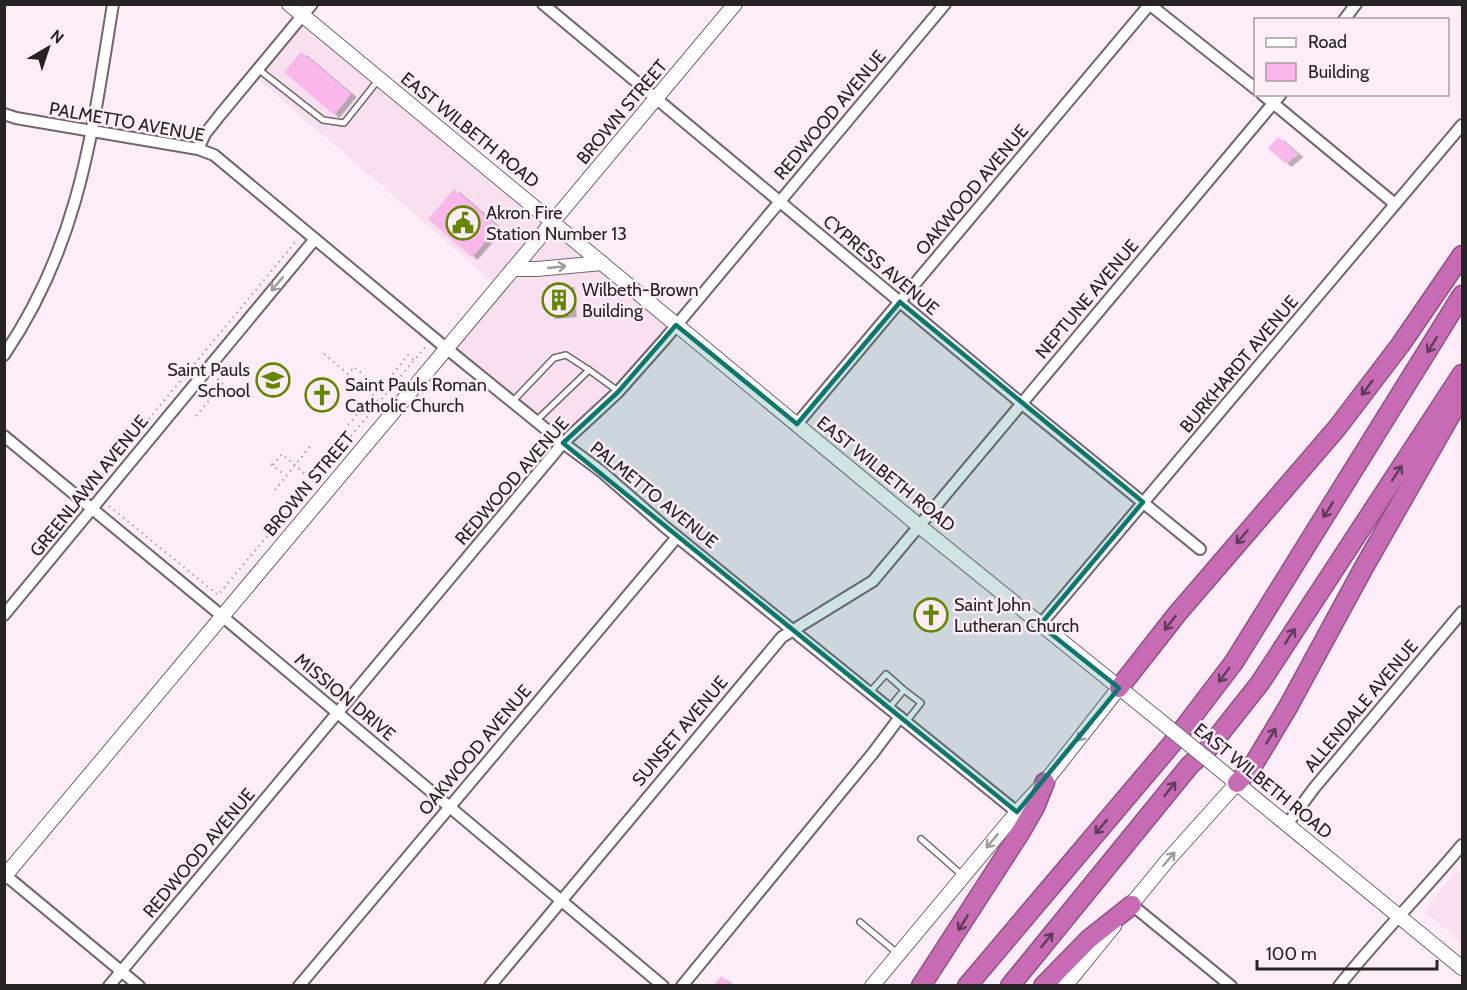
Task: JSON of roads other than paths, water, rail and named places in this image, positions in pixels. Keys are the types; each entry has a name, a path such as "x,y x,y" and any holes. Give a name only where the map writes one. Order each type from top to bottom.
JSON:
{"highway":[{"path":"1119,688 1184,605 1337,428 1401,344 1462,255"},
{"path":"967,986 1170,746 1234,662 1462,295"},
{"path":"1010,986 1190,765 1207,750 1260,683 1462,374"},
{"path":"1237,783 1252,767 1288,707 1363,569 1462,396"},
{"path":"921,986 1020,833 1035,807 1045,782"},
{"path":"1043,986 1089,939 1132,905"}],"main road":[{"name":"EAST WILBETH ROAD","path":"289,4 918,525 1158,718 1462,968"},
{"name":"BROWN STREET","path":"5,876 735,4"},
{"path":"513,269 602,263"},
{"path":"872,986 1017,812 1045,782 1119,688"},
{"path":"1065,986 1167,861 1237,783"}],"street":[{"path":"4,355 43,290 63,242 82,183 113,4"},
{"path":"198,149 205,134 312,4"},
{"name":"CYPRESS AVENUE","path":"543,4 1021,403 1200,549"},
{"name":"REDWOOD AVENUE","path":"110,986 563,443 618,392 945,4"},
{"path":"1346,18 1356,4"},
{"path":"1150,5 1254,87"},
{"name":"OAKWOOD AVENUE","path":"797,424 1150,5"},
{"path":"1264,96 1395,204"},
{"name":"NEPTUNE AVENUE","path":"918,525 1279,96"},
{"name":"PALMETTO AVENUE","path":"4,114 92,132 198,149 214,155 446,348 602,472 677,537 1017,812"},
{"name":"BURKHARDT AVENUE","path":"1040,625 1462,125"},
{"name":"GREENLAWN AVENUE","path":"4,615 315,239"},
{"name":"MISSION DRIVE","path":"4,436 92,507 663,986"},
{"name":"SUNSET AVENUE","path":"490,986 782,637 873,581 918,525"},
{"name":"OAKWOOD AVENUE","path":"299,986 677,537"},
{"name":"ALLENDALE AVENUE","path":"1288,824 1316,787 1462,612"},
{"path":"682,986 873,753 903,720"},
{"path":"1339,986 1462,845"},
{"path":"5,876 139,986"},
{"path":"1132,905 1231,986"}],"lane":[{"path":"258,69 322,120 344,123 379,79"},
{"path":"513,402 554,358 566,355 618,392"},
{"path":"536,421 590,370"},
{"path":"870,692 886,674 921,703 903,720"},
{"path":"889,708 904,690"},
{"path":"921,839 963,876"},
{"path":"860,922 898,954"}],"place":[{"name":"Akron Fire Station Number 13","path":"463,223"},
{"name":"Wilbeth-Brown Building","path":"559,300"},
{"name":"Saint Pauls School","path":"273,380"},
{"name":"Saint Pauls Roman Catholic Church","path":"322,395"},
{"name":"Saint John Lutheran Church","path":"931,615"}]}
